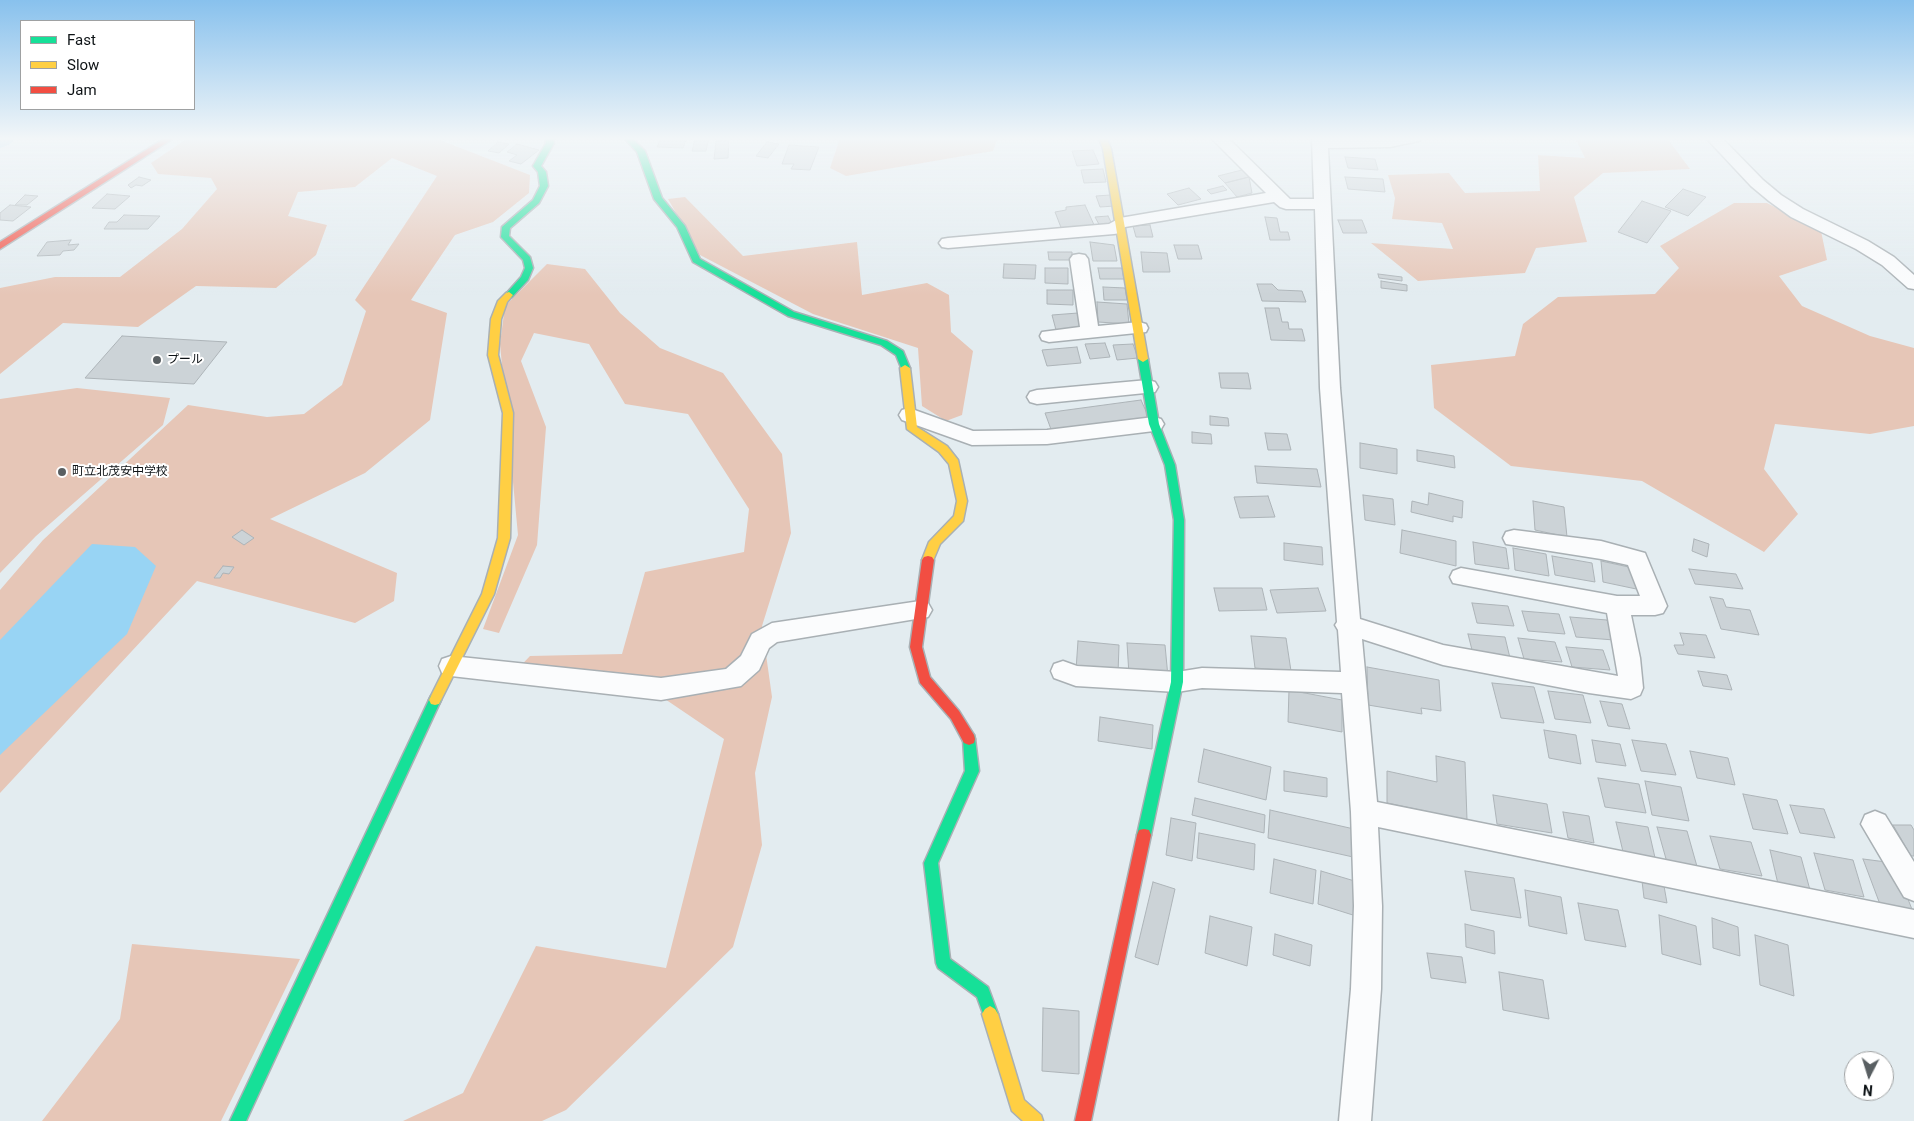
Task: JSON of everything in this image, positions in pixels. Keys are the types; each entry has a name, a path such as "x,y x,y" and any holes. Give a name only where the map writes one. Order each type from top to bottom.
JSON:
{"street":[{"path":"0,246 88,190"},
{"path":"238,1121 451,666 488,594 504,538 508,413 492,355 496,319 503,301 524,278 529,268 527,259 505,237 506,227 515,217 536,201 542,190"},
{"path":"655,190 658,199 681,226 696,260 746,291 791,314 892,346 900,354 904,363 908,415 912,429 943,449 954,463 962,501 959,518 936,542 926,564 916,647 924,679 955,715 970,741 972,772 931,863 943,963 983,992 1018,1105 1035,1121"},
{"path":"1083,1121 1177,682 1179,520 1170,465 1154,424 1114,190"},
{"path":"1272,190 1286,204 1323,204"},
{"path":"1322,190 1330,388 1347,625 1354,683 1364,812 1368,906 1366,989 1355,1121"},
{"path":"1766,190 1797,213 1862,245 1888,261 1914,284"},
{"path":"948,243 1114,229 1120,223 1278,196"},
{"path":"1079,259 1090,332"},
{"path":"1049,336 1139,328"},
{"path":"1038,396 1148,387"},
{"path":"908,415 972,438 1047,437 1154,424"},
{"path":"1460,577 1616,605 1655,606 1637,559 1601,550 1514,538"},
{"path":"1347,625 1443,655 1588,683 1631,688 1628,658 1616,605"},
{"path":"451,666 661,689 732,679 750,664 760,640 772,633 920,610"},
{"path":"1063,671 1076,676 1177,682 1209,678 1354,683"},
{"path":"1364,812 1914,924"},
{"path":"1875,824 1906,864 1914,887"}],"shaded area":[{"path":"216,190 317,190 298,192 288,216 327,225 316,255 276,288 196,286 138,327 63,323 0,374 0,288 55,277 120,277 182,229"},
{"path":"428,190 529,190 529,193 493,222 455,235 411,300 447,313 430,420 365,473 270,519 397,573 394,601 355,623 197,581 0,793 0,590 43,540 188,405 267,417 304,414 342,385 366,311 355,300"},
{"path":"1393,190 1463,190 1465,193 1582,190 1574,197 1587,242 1536,248 1525,273 1418,281 1371,243 1453,249 1442,223 1392,219 1395,198"},
{"path":"685,197 743,256 857,242 862,295 927,283 949,295 951,332 973,351 962,415 946,421 922,406 918,348 813,314 700,255 668,199"},
{"path":"1734,203 1767,203 1821,231 1827,260 1779,276 1802,306 1870,336 1914,348 1914,426 1870,434 1775,424 1764,469 1798,514 1764,552 1642,481 1511,466 1434,408 1431,365 1515,356 1523,324 1558,297 1655,294 1679,268 1660,246"},
{"path":"547,264 585,269 620,313 660,348 723,373 782,454 791,533 762,626 772,697 755,773 762,845 733,947 566,1110 542,1121 403,1121 463,1093 536,946 666,968 724,739 659,695 507,680 530,656 622,654 645,572 744,552 749,509 688,414 625,404 589,344 534,333 521,361 546,427 537,545 499,633 483,629 518,535 500,344 505,306"},
{"path":"77,388 170,398 163,425 36,536 0,573 0,399"},
{"path":"132,944 300,959 221,1121 42,1121 120,1019"}],"water":[{"path":"92,544 135,547 156,566 127,634 0,755 0,640"}],"building":[{"path":"1181,190 1192,190 1201,199 1178,205 1167,194"},
{"path":"1207,190 1226,190 1211,194"},
{"path":"1231,190 1251,190 1252,193 1237,197"},
{"path":"1364,190 1385,190 1385,192"},
{"path":"1682,190 1706,197 1688,216 1665,207"},
{"path":"107,194 130,196 115,209 92,208"},
{"path":"25,195 38,196 27,205 15,205"},
{"path":"1110,195 1115,206 1100,207 1096,196"},
{"path":"1642,201 1671,211 1647,243 1618,232"},
{"path":"10,205 31,207 13,221 0,220 0,213"},
{"path":"1085,205 1095,227 1062,230 1055,212 1066,210 1066,207"},
{"path":"124,215 160,216 148,229 104,229 109,222 117,222"},
{"path":"1108,216 1113,226 1101,228 1095,217"},
{"path":"1265,217 1277,218 1280,232 1288,232 1290,240 1270,240"},
{"path":"1338,220 1362,220 1367,233 1343,233"},
{"path":"1150,225 1153,237 1136,237 1133,226"},
{"path":"71,240 68,245 79,244 74,250 63,251 60,255 37,256 47,242"},
{"path":"1090,242 1114,245 1117,261 1093,261"},
{"path":"1174,245 1198,245 1202,259 1178,259"},
{"path":"1048,252 1072,252 1072,260 1049,260"},
{"path":"1141,252 1167,253 1170,272 1143,272"},
{"path":"1004,264 1036,265 1035,279 1003,278"},
{"path":"1045,268 1068,268 1068,284 1045,283"},
{"path":"1098,268 1122,268 1124,279 1100,279"},
{"path":"1378,274 1402,277 1402,281 1379,278"},
{"path":"1381,281 1407,285 1407,291 1381,288"},
{"path":"1257,284 1272,284 1278,290 1302,291 1306,302 1262,301"},
{"path":"1103,287 1125,288 1127,300 1104,300"},
{"path":"1047,290 1073,290 1073,305 1047,304"},
{"path":"1097,302 1127,304 1129,324 1098,322"},
{"path":"1265,308 1279,308 1282,322 1288,322 1289,329 1302,329 1305,341 1271,340"},
{"path":"1078,313 1083,327 1056,330 1052,315"},
{"name":"プール","path":"122,336 227,342 194,384 85,378"},
{"path":"1105,343 1110,357 1090,359 1085,344"},
{"path":"1133,344 1138,358 1117,360 1113,345"},
{"path":"1077,347 1081,363 1047,366 1042,350"},
{"path":"1219,373 1248,373 1251,389 1221,388"},
{"path":"1141,400 1149,418 1052,432 1045,413"},
{"path":"1210,416 1228,418 1229,426 1210,425"},
{"path":"1192,432 1211,434 1212,444 1192,443"},
{"path":"1265,433 1287,434 1291,450 1268,450"},
{"path":"1360,443 1397,449 1397,474 1360,468"},
{"path":"1417,450 1454,456 1455,468 1417,461"},
{"path":"1255,466 1317,469 1321,487 1257,483"},
{"path":"1429,493 1463,501 1462,518 1453,516 1453,522 1411,512 1412,501 1428,505"},
{"path":"1363,495 1393,499 1395,525 1365,520"},
{"path":"1268,496 1275,517 1240,518 1234,497"},
{"path":"1533,501 1564,507 1567,537 1535,530"},
{"path":"242,530 254,538 244,545 232,537"},
{"path":"1402,530 1456,541 1456,566 1400,553"},
{"path":"1694,539 1709,544 1707,557 1692,551"},
{"path":"1473,542 1506,548 1509,569 1475,564"},
{"path":"1284,543 1322,547 1323,565 1284,560"},
{"path":"1513,548 1546,554 1549,576 1515,570"},
{"path":"1552,556 1592,563 1595,582 1555,575"},
{"path":"1601,561 1638,569 1641,590 1603,582"},
{"path":"223,566 234,567 229,574 223,573 220,578 214,578"},
{"path":"1689,569 1736,574 1743,589 1695,584"},
{"path":"1214,588 1262,588 1267,610 1219,611"},
{"path":"1318,588 1326,611 1277,613 1270,590"},
{"path":"1710,597 1723,599 1726,607 1750,610 1759,635 1721,629"},
{"path":"1472,603 1508,606 1514,626 1477,623"},
{"path":"1522,611 1559,614 1565,634 1528,631"},
{"path":"1570,617 1607,620 1614,640 1576,637"},
{"path":"1680,633 1706,635 1715,658 1678,654 1674,645 1684,645"},
{"path":"1468,634 1505,637 1510,658 1473,654"},
{"path":"1251,636 1286,638 1291,671 1255,668"},
{"path":"1518,638 1555,642 1562,662 1524,659"},
{"path":"1078,641 1119,645 1118,674 1076,670"},
{"path":"1127,643 1165,645 1168,677 1129,675"},
{"path":"1566,647 1603,650 1610,670 1572,667"},
{"path":"1367,667 1439,680 1441,711 1421,708 1422,714 1368,705"},
{"path":"1698,671 1727,675 1732,690 1703,686"},
{"path":"1492,683 1534,687 1544,723 1501,718"},
{"path":"1289,690 1342,700 1342,732 1288,722"},
{"path":"1548,691 1583,695 1591,723 1555,719"},
{"path":"1600,701 1622,704 1630,729 1608,726"},
{"path":"1100,717 1153,725 1152,749 1098,741"},
{"path":"1544,730 1576,735 1581,764 1549,758"},
{"path":"1592,740 1620,744 1626,766 1596,762"},
{"path":"1632,740 1666,744 1676,775 1641,771"},
{"path":"1204,749 1271,767 1266,800 1198,782"},
{"path":"1690,751 1728,758 1735,785 1697,778"},
{"path":"1436,756 1465,762 1467,820 1387,803 1387,771 1437,782"},
{"path":"1284,771 1327,778 1327,797 1284,791"},
{"path":"1598,778 1639,784 1646,813 1605,807"},
{"path":"1645,781 1681,787 1689,821 1652,815"},
{"path":"1743,794 1777,800 1788,834 1753,829"},
{"path":"1493,795 1547,804 1552,833 1497,824"},
{"path":"1195,798 1265,815 1264,833 1192,815"},
{"path":"1790,805 1824,809 1835,838 1800,833"},
{"path":"1270,810 1354,829 1353,857 1268,838"},
{"path":"1563,812 1589,816 1594,843 1568,838"},
{"path":"1171,818 1196,823 1192,861 1166,855"},
{"path":"1616,822 1648,827 1656,862 1624,856"},
{"path":"1893,825 1911,825 1914,830 1914,856 1911,856"},
{"path":"1657,827 1687,831 1698,870 1668,866"},
{"path":"1199,833 1255,844 1254,870 1197,858"},
{"path":"1710,836 1751,842 1762,876 1720,869"},
{"path":"1770,850 1801,857 1810,890 1778,884"},
{"path":"1814,853 1853,860 1864,897 1825,890"},
{"path":"1274,859 1316,870 1313,904 1270,893"},
{"path":"1863,859 1894,863 1913,912 1881,907"},
{"path":"1321,871 1358,882 1356,916 1318,904"},
{"path":"1465,871 1514,878 1521,918 1471,910"},
{"path":"1642,881 1664,886 1667,903 1644,898"},
{"path":"1153,882 1175,889 1158,965 1135,957"},
{"path":"1525,890 1561,897 1567,934 1529,926"},
{"path":"1578,903 1618,910 1626,947 1585,940"},
{"path":"1659,915 1696,926 1701,965 1662,954"},
{"path":"1210,916 1252,927 1247,966 1205,953"},
{"path":"1712,918 1738,927 1740,956 1713,948"},
{"path":"1465,924 1494,931 1495,954 1466,947"},
{"path":"1275,934 1312,945 1310,966 1273,955"},
{"path":"1755,935 1788,945 1794,996 1760,985"},
{"path":"1427,953 1462,957 1466,983 1431,978"},
{"path":"1499,972 1543,980 1549,1019 1503,1010"},
{"path":"1043,1008 1079,1011 1079,1074 1042,1071"}],"traffic: fast":[{"path":"509,295 525,278 529,268 527,259 505,237 506,227 536,201 542,190"},
{"path":"655,190 658,199 681,226 696,260 791,314 884,343 900,353 905,368"},
{"path":"1143,359 1154,424 1170,465 1179,520 1177,682 1144,835"},
{"path":"238,1121 435,700"},
{"path":"969,739 972,771 931,863 943,963 983,992 990,1014"}],"traffic: slow":[{"path":"1114,190 1143,359"},
{"path":"435,700 488,594 504,538 508,413 493,355 496,319 503,301 509,295"},
{"path":"905,368 912,429 943,449 954,463 962,501 959,518 935,542 928,560"},
{"path":"990,1014 1018,1105 1035,1121"}],"traffic: jam":[{"path":"0,246 88,190"},
{"path":"928,560 916,647 924,679 955,715 969,739"},
{"path":"1083,1121 1144,835"}],"place":[{"name":"プール","path":"157,360"},
{"name":"町立北茂安中学校","path":"62,472"}]}
